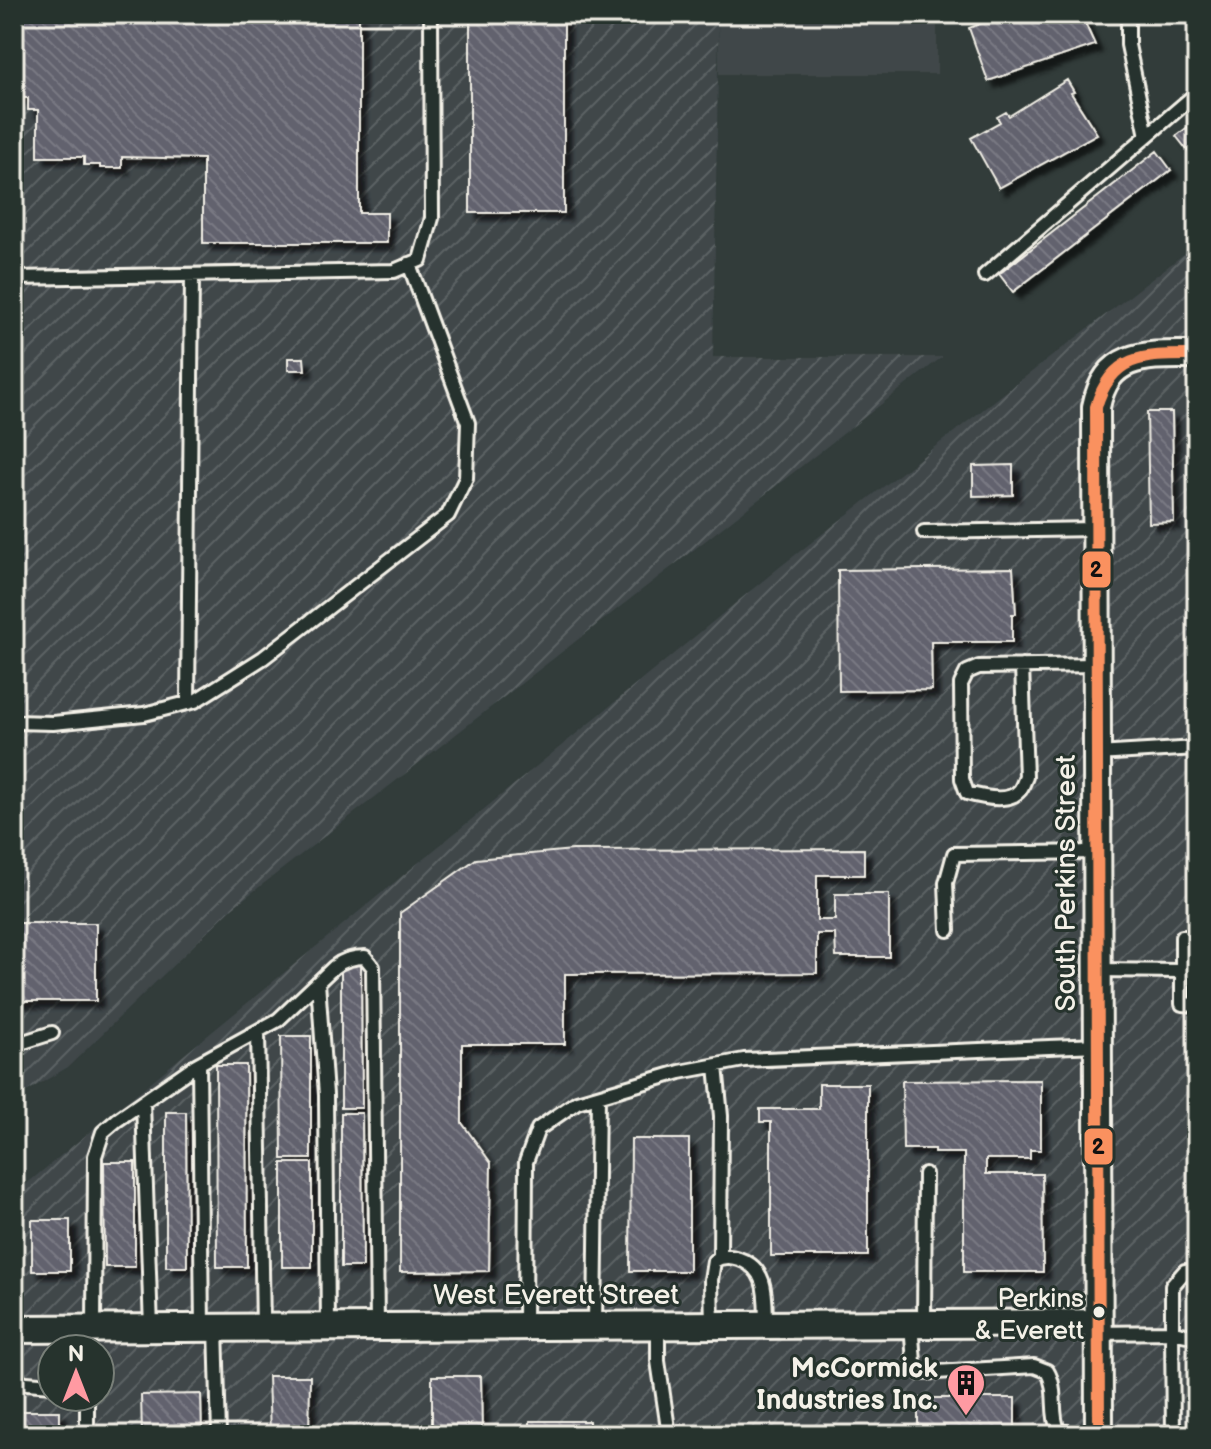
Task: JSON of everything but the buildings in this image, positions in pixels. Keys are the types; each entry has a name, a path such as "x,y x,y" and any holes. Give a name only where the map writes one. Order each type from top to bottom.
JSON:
{"street":[{"name":"South Perkins Street","path":"1099,1434 1096,407 1098,395 1108,376 1123,362 1144,356 1197,355"},
{"name":"West Everett Street","path":"14,1329 766,1324 1098,1328"}],"lane":[{"path":"14,278 394,271 420,260 432,218 431,14"},
{"path":"1128,14 1128,45 1147,136"},
{"path":"985,275 1197,93"},
{"path":"14,722 53,723 144,714 195,701 263,658 448,515 466,478 468,423 409,264"},
{"path":"188,703 192,276"},
{"path":"924,532 1096,529"},
{"path":"1022,666 1026,777 1020,790 1009,797 982,797 967,793 962,779 961,684 967,672 979,667 1022,666 1096,665"},
{"path":"1097,754 1197,748"},
{"path":"948,930 946,883 954,854 1097,852"},
{"path":"1197,937 1182,937 1181,971 1182,1004 1197,1005"},
{"path":"94,1328 95,1156 103,1132 199,1064 278,1020 342,961 365,957 373,967 377,1326"},
{"path":"1097,970 1181,971"},
{"path":"318,982 326,1095 328,1327"},
{"path":"258,1031 263,1327"},
{"path":"14,1045 52,1033"},
{"path":"525,1326 526,1162 538,1129 577,1102 680,1072 744,1060 1098,1045"},
{"path":"199,1064 209,1327 219,1435"},
{"path":"716,1066 721,1116 720,1257"},
{"path":"595,1325 598,1096"},
{"path":"143,1103 151,1328"},
{"path":"925,1174 914,1362 920,1373 1034,1366 1047,1371 1053,1381 1058,1430 1099,1434"},
{"path":"712,1325 711,1280 714,1261 720,1257 736,1258 753,1265 765,1282 766,1324"},
{"path":"1173,1435 1172,1286 1185,1271 1197,1271"},
{"path":"658,1325 658,1361 669,1435"},
{"path":"1098,1328 1172,1332 1197,1337"},
{"path":"14,1382 36,1384"},
{"path":"87,1413 87,1435"}],"shaded area":[{"path":"14,14 719,14 713,357 942,357 232,908 68,1067 14,1099"},
{"path":"719,14 937,14 937,74 719,74"},
{"path":"1197,244 1197,1435 14,1435 14,1194 781,566"}],"transit line":[{"name":"2","path":"1099,1435 1096,407 1103,389 1122,366 1147,357 1197,355"}],"place":[{"name":"Perkins & Everett","path":"1099,1312"},
{"name":"McCormick Industries Inc.","path":"966,1417"}]}
